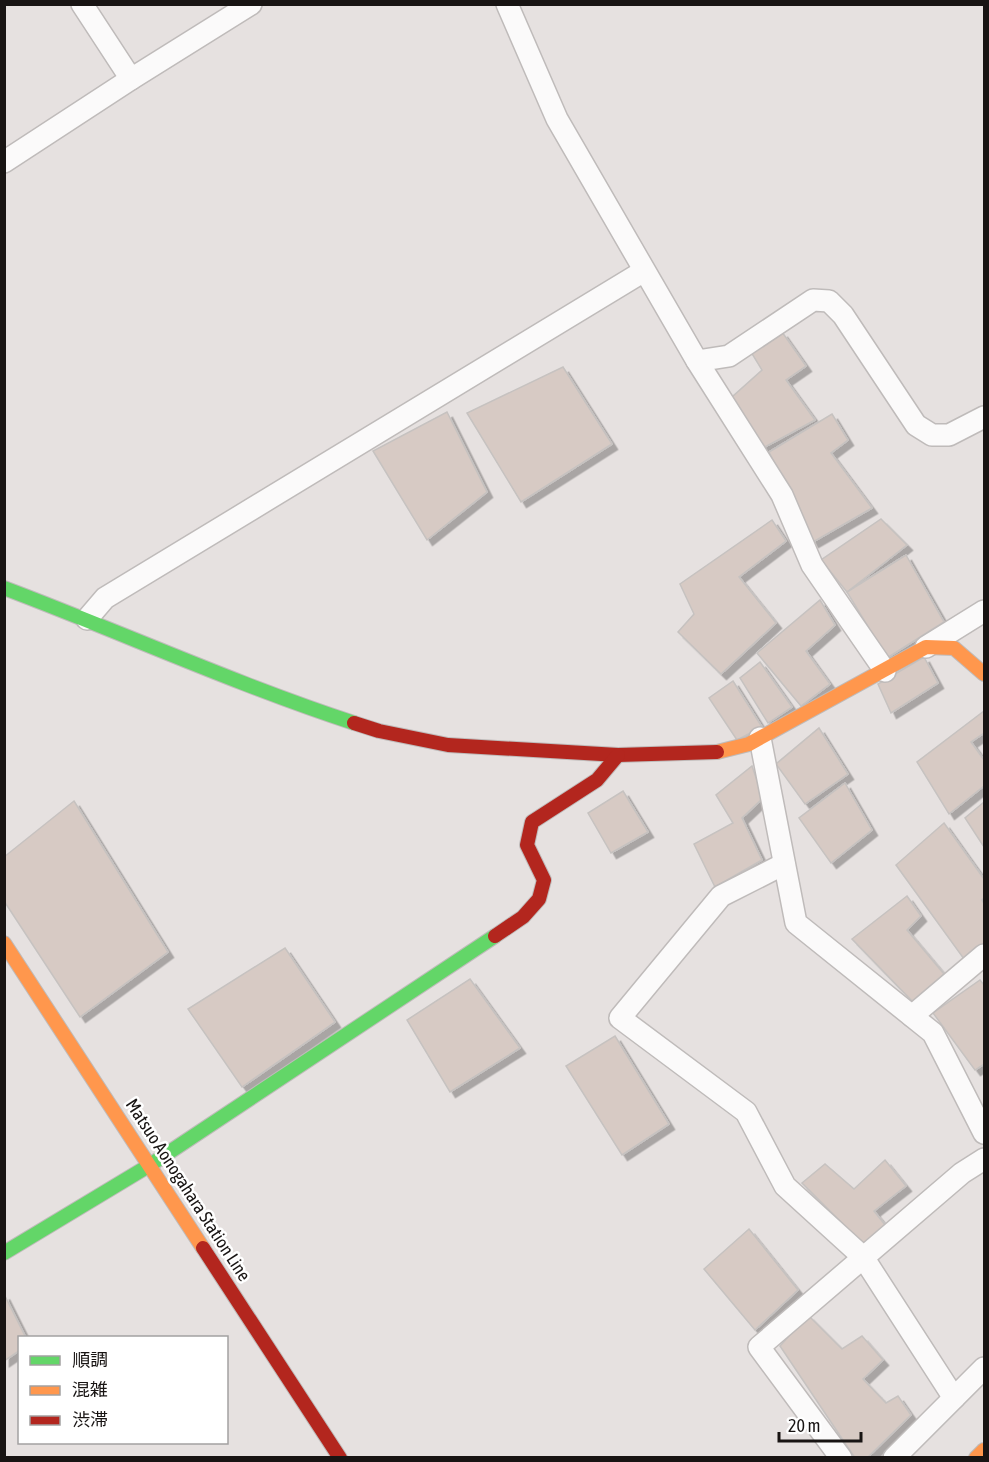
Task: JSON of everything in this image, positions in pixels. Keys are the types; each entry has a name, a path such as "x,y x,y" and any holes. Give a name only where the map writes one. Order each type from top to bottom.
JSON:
{"main road":[{"path":"4,588 297,704 380,731 448,745 618,755 717,752 749,744 885,671 926,646 954,648 984,674"},
{"path":"4,1253 150,1165 523,918 539,899 544,880 526,845 532,822 597,780 618,755"},
{"name":"Matsuo Aonogahara Station Line","path":"4,943 340,1458"},
{"path":"976,1458 984,1450"}],"street":[{"path":"82,4 131,79"},
{"path":"4,162 251,4"},
{"path":"507,4 557,119 644,271 782,495 812,565 885,671"},
{"path":"87,619 105,598 644,271"},
{"path":"698,361 729,356 813,300 829,301 843,315 916,425 932,435 949,435 984,417"},
{"path":"926,646 984,611"},
{"path":"760,738 796,923 933,1033 984,1133"},
{"path":"784,864 721,896 620,1018 746,1112 785,1186 863,1257 954,1398"},
{"path":"912,1016 984,955"},
{"path":"841,1458 759,1347 962,1173 984,1159"},
{"path":"894,1458 984,1368"}],"building":[{"path":"782,332 806,366 786,380 815,420 763,448 732,397 762,370 751,352"},
{"path":"563,367 612,444 521,502 467,413"},
{"path":"447,412 487,492 427,540 373,451"},
{"path":"832,414 848,440 831,453 872,508 813,542 769,452"},
{"path":"881,519 907,545 847,592 821,560"},
{"path":"772,520 786,541 739,577 776,623 721,674 678,632 694,614 680,584"},
{"path":"906,555 944,622 887,658 847,592"},
{"path":"820,600 835,625 806,651 830,684 801,706 757,653"},
{"path":"924,657 938,683 891,713 878,684"},
{"path":"760,662 792,707 768,723 740,678"},
{"path":"733,681 762,727 737,740 709,698"},
{"path":"984,711 984,733 971,742 984,760 984,786 949,814 917,762"},
{"path":"819,728 848,774 805,804 776,764"},
{"path":"752,766 763,798 742,818 762,860 715,887 694,844 733,823 716,795"},
{"path":"845,783 872,830 831,863 799,818"},
{"path":"623,791 648,832 611,853 588,813"},
{"path":"74,801 168,952 80,1017 4,901 4,857"},
{"path":"984,802 984,847 965,818"},
{"path":"944,823 984,879 984,898 982,900 984,904 984,944 964,959 896,865"},
{"path":"907,896 921,916 907,930 944,974 914,1003 852,939"},
{"path":"285,948 335,1022 242,1087 188,1009"},
{"path":"470,979 520,1048 450,1092 407,1020"},
{"path":"980,980 984,985 984,1064 975,1070 933,1013"},
{"path":"615,1036 669,1124 622,1155 566,1066"},
{"path":"885,1160 906,1186 874,1211 886,1226 863,1244 802,1183 825,1164 854,1189"},
{"path":"749,1229 798,1290 755,1330 704,1269"},
{"path":"4,1294 25,1336 18,1336 18,1351 4,1361"},
{"path":"808,1315 842,1349 862,1336 883,1360 863,1379 886,1403 898,1396 911,1415 867,1458 855,1458 780,1346"}],"traffic: fast":[{"path":"4,588 266,692 354,723"},
{"path":"4,1253 150,1165 495,936"}],"traffic: slow":[{"path":"717,752 749,744 926,647 954,648 984,674"},
{"path":"4,943 203,1248"},
{"path":"976,1458 984,1450"}],"traffic: jam":[{"path":"354,723 379,731 448,745 618,755 717,752"},
{"path":"495,936 523,917 539,899 544,880 527,845 532,822 597,780 618,755"},
{"path":"203,1248 340,1458"}]}
